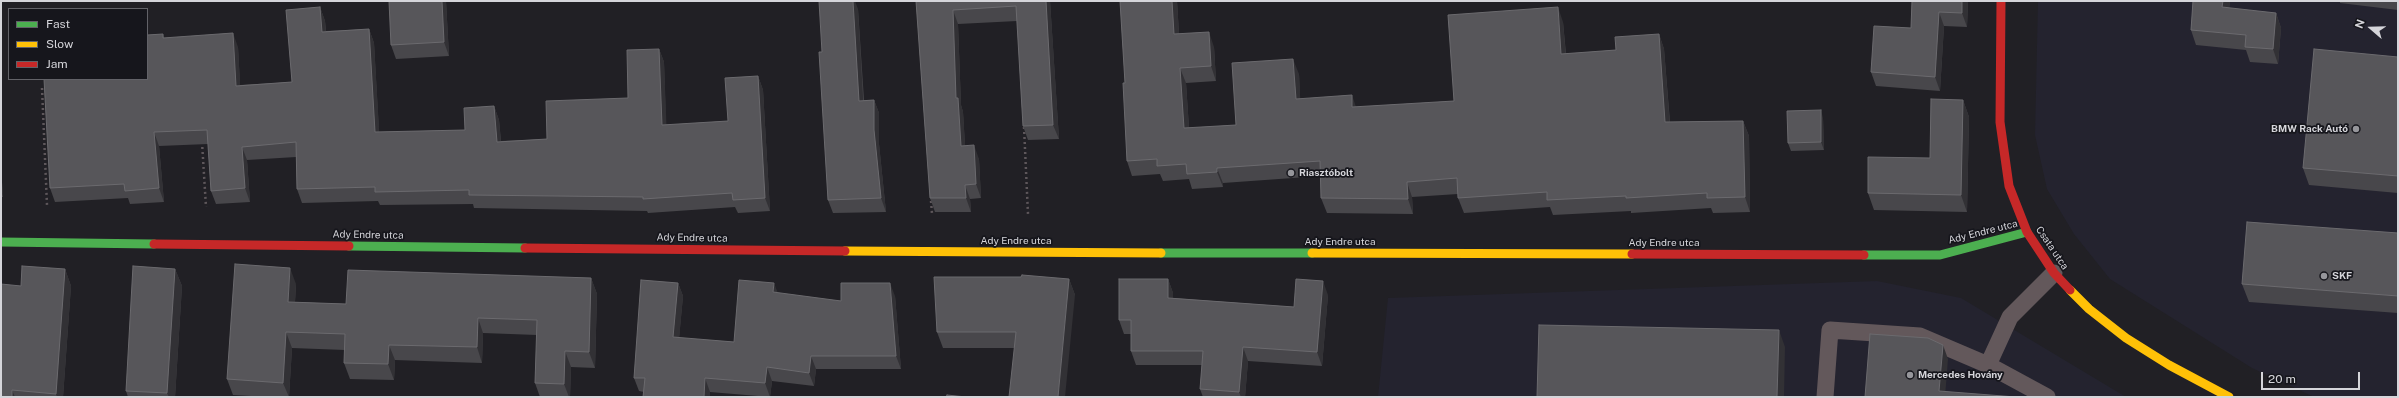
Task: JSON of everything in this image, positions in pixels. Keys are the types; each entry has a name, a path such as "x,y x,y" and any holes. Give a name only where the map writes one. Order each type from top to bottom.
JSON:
{"street":[{"name":"Csata utca","path":"2001,1 2000,122 2009,186 2028,232 2054,273 2089,309 2126,338 2169,365 2229,397"},
{"name":"Ady Endre utca","path":"1,242 928,252 1940,255 2028,232"}],"lane":[{"path":"1988,365 2010,317 2054,273"},
{"path":"1825,397 1830,330 1920,336 1988,365 2047,397"}],"path":[{"path":"42,88 47,206"},
{"path":"1024,127 1028,214"},
{"path":"202,140 206,207"},
{"path":"931,200 932,214"}],"shaded area":[{"path":"2038,1 2398,1 2398,397 2314,397 2252,368 2110,279 2074,234 2047,189 2035,135"},
{"path":"1877,281 1961,298 2126,397 1378,397 1388,298"}],"building":[{"path":"389,1 442,1 444,42 391,45"},
{"path":"819,1 853,1 859,101 874,100 874,130 881,198 828,200 819,52 822,52"},
{"path":"916,1 1046,1 1053,125 1023,126 1016,6 953,10 956,98 958,98 961,146 974,145 976,184 965,185 966,198 930,198"},
{"path":"1120,1 1172,1 1174,34 1209,32 1211,66 1180,68 1184,128 1236,125 1232,63 1293,59 1296,99 1352,95 1352,107 1454,101 1448,15 1558,7 1561,54 1616,50 1615,37 1659,34 1665,122 1743,121 1745,197 1707,198 1707,193 1626,198 1626,196 1547,200 1547,192 1458,198 1457,178 1407,182 1408,199 1321,198 1320,161 1217,168 1217,172 1187,174 1186,164 1157,166 1157,159 1127,161 1123,83 1125,83"},
{"path":"1912,1 1962,1 1962,13 1939,12 1935,77 1871,72 1874,26 1911,28"},
{"path":"2193,1 2223,1 2222,7 2276,13 2273,49 2245,47 2246,35 2191,30"},
{"path":"320,7 322,32 369,29 375,132 465,130 464,108 494,106 497,142 547,139 546,101 628,98 627,50 659,49 662,125 728,121 725,78 758,76 765,198 733,200 732,193 643,199 643,197 469,195 469,190 375,192 375,187 297,189 296,142 242,147 245,188 211,191 207,130 154,132 159,188 125,191 124,184 50,188 44,80 148,80 148,35 163,34 163,38 233,33 236,86 292,82 286,10"},
{"name":"BMW Rack Autó","path":"2314,49 2398,57 2398,176 2303,168"},
{"path":"1931,99 1963,100 1961,195 1868,193 1868,157 1930,158"},
{"path":"1821,110 1821,142 1788,143 1787,111"},
{"name":"SKF","path":"2247,222 2398,233 2398,296 2242,284"},
{"path":"235,264 290,268 288,302 346,304 348,270 591,278 589,352 565,351 564,384 535,383 537,320 478,318 477,347 389,345 388,364 344,363 345,334 286,332 283,383 227,379"},
{"path":"22,266 65,269 56,394 12,390 12,397 1,397 1,284 21,286"},
{"path":"133,266 175,269 167,393 126,391"},
{"path":"1022,275 1069,279 1058,397 1009,397 1016,332 937,332 934,277 1021,277"},
{"path":"1119,279 1168,279 1168,298 1294,307 1296,279 1323,281 1317,352 1243,347 1239,392 1200,389 1203,351 1131,351 1131,320 1119,320"},
{"path":"641,280 678,283 673,337 734,342 739,280 774,283 773,292 841,301 841,283 890,283 896,356 811,356 809,373 767,367 765,383 705,378 704,397 643,397 645,378 634,378"},
{"path":"1539,325 1779,330 1777,397 1537,397"},
{"name":"Mercedes Hovány","path":"1870,334 1928,338 1943,345 1939,391 2016,397 1865,397"},
{"path":"947,395 966,397 946,397"}],"traffic: fast":[{"path":"1864,255 1940,255 2027,232"},
{"path":"1,242 154,244"},
{"path":"349,246 525,248"},
{"path":"1161,253 1312,253"}],"traffic: slow":[{"path":"845,251 1161,253"},
{"path":"1312,253 1632,254"},
{"path":"2070,290 2089,309 2126,338 2169,365 2229,397"}],"traffic: jam":[{"path":"2001,1 2000,122 2009,186 2027,232 2054,273 2070,290"},
{"path":"154,244 349,246"},
{"path":"525,248 845,251"},
{"path":"1632,254 1864,255"}],"place":[{"name":"BMW Rack Autó","path":"2356,129"},
{"name":"Riasztóbolt","path":"1291,173"},
{"name":"SKF","path":"2324,276"},
{"name":"Mercedes Hovány","path":"1910,375"}]}
